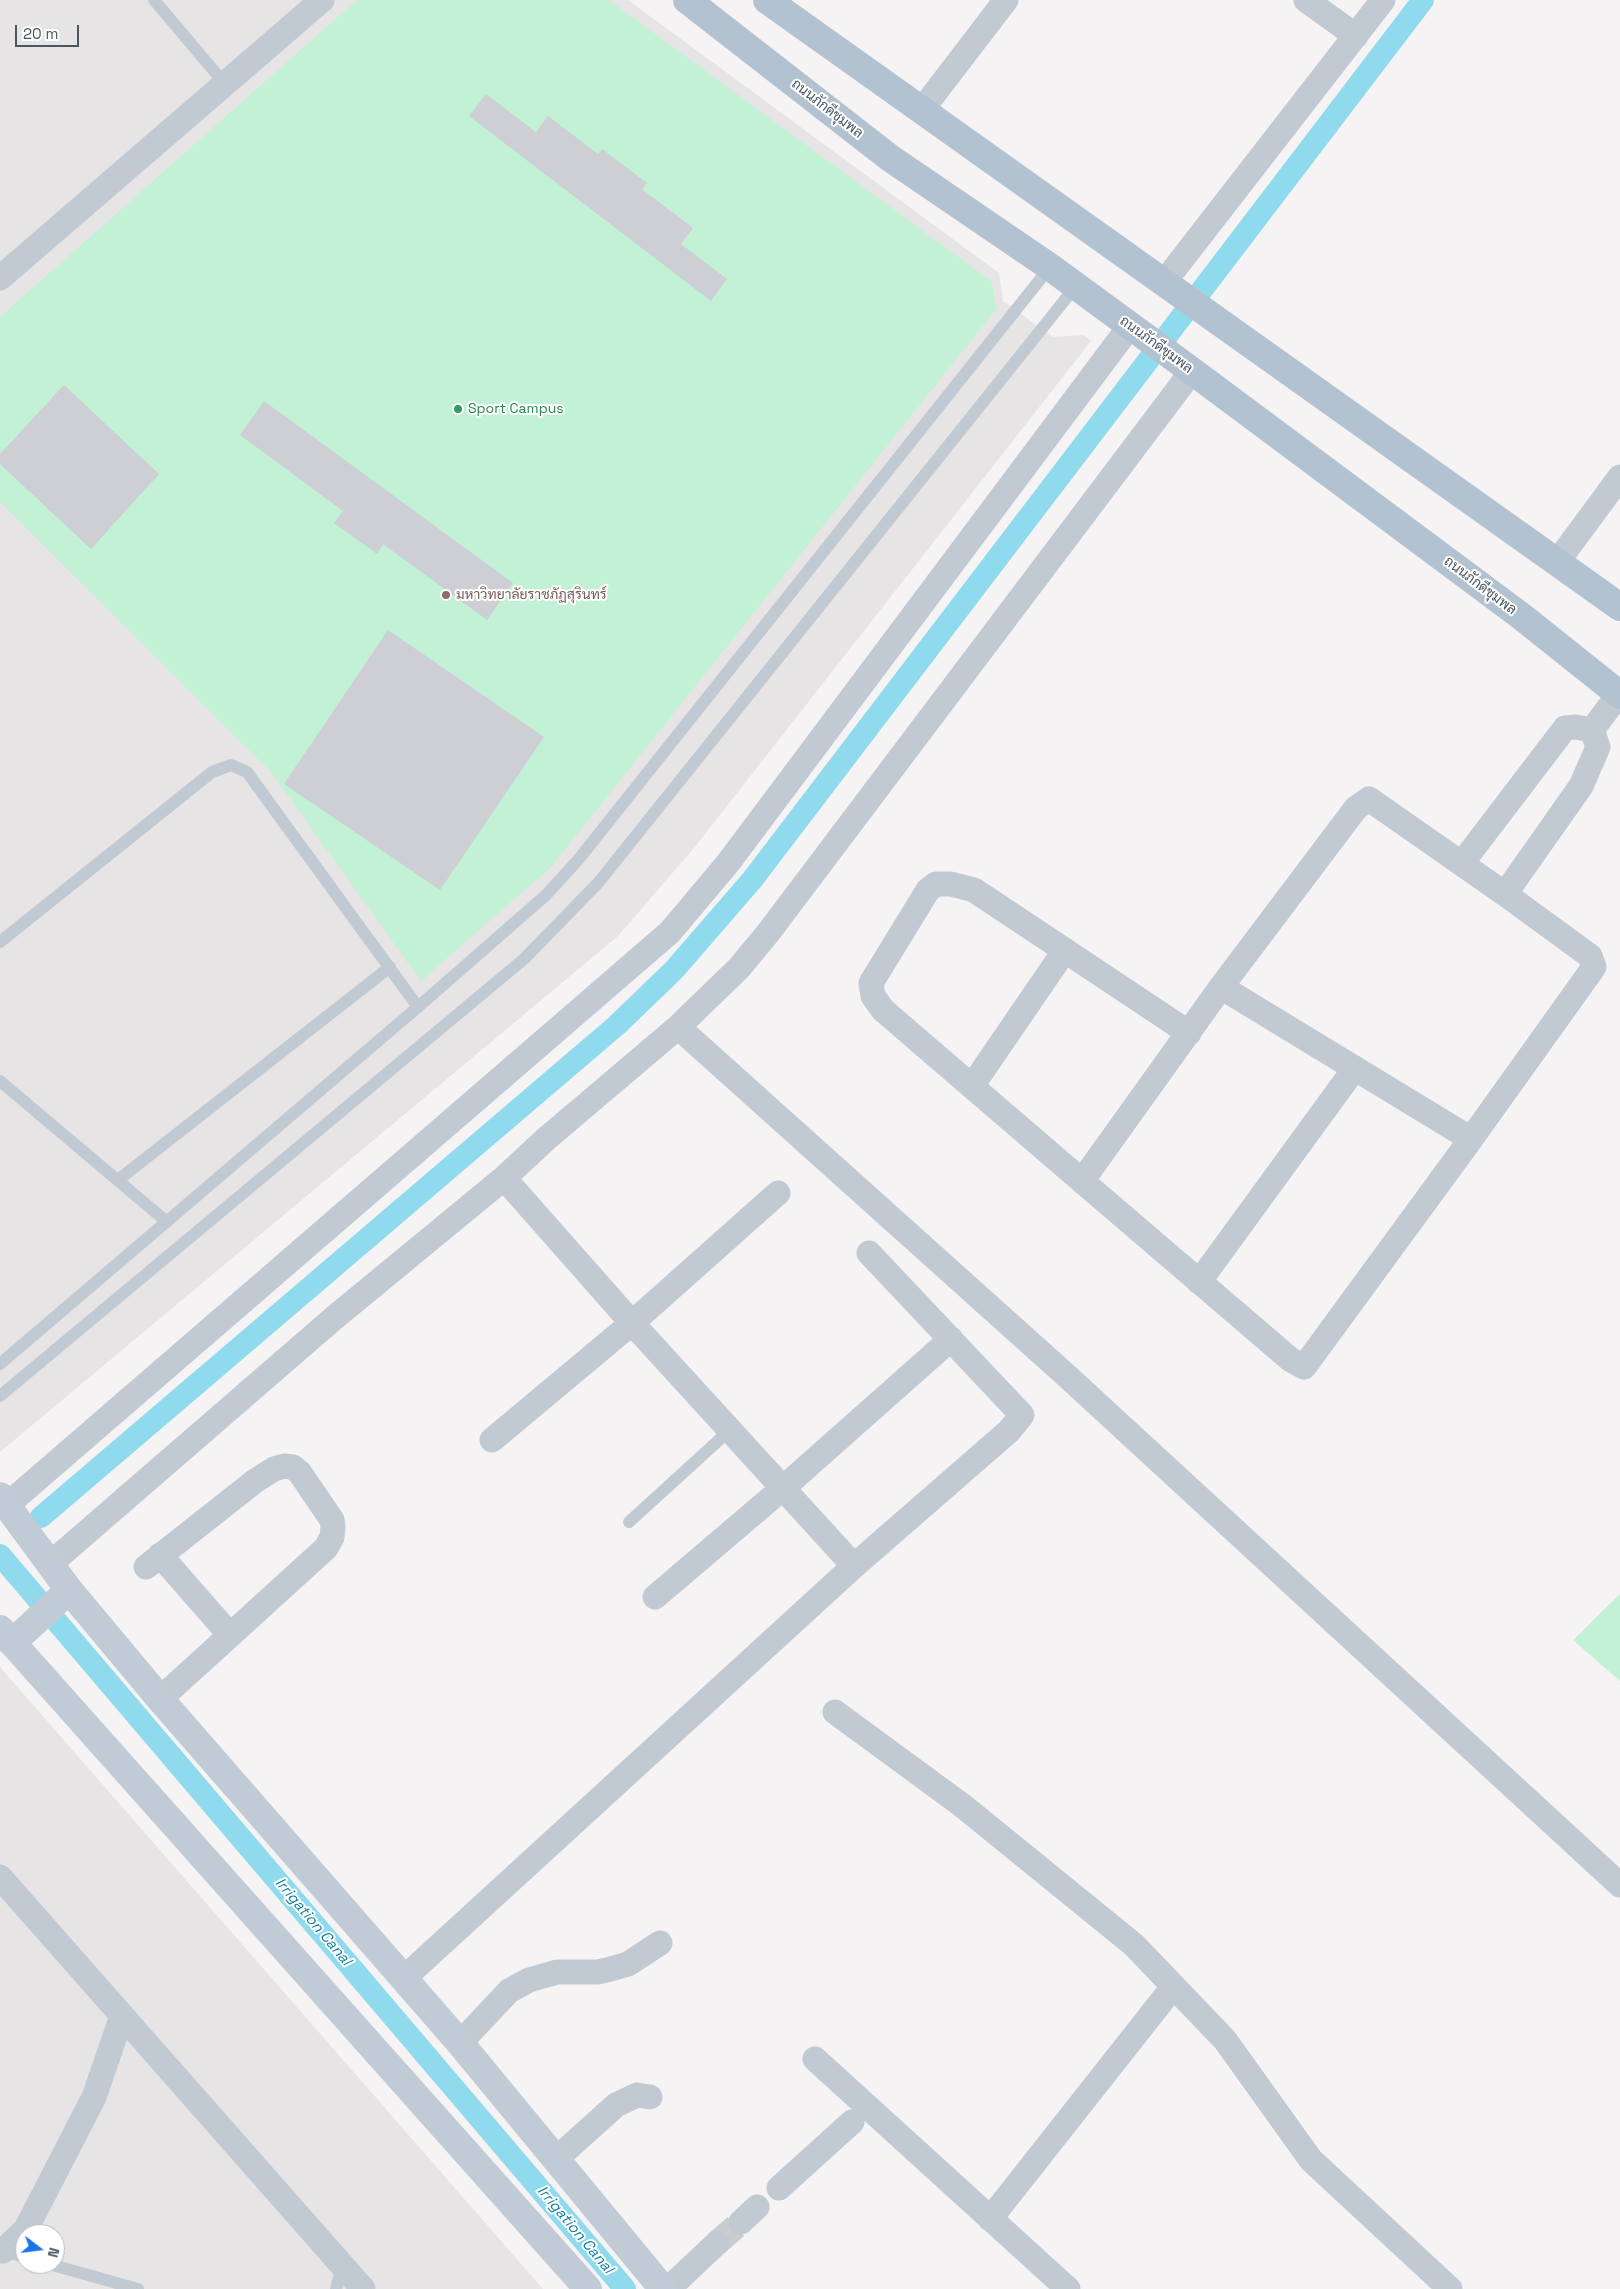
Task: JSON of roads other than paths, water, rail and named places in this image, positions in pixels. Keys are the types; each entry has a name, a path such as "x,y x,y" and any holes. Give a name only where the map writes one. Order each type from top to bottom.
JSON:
{"main road":[{"name":"ถนนภักดีชุมพล","path":"687,0 890,158 1050,267 1187,367 1520,616 1619,694"},
{"path":"767,0 1620,606"}],"street":[{"path":"0,278 322,0"},
{"path":"921,111 1006,0"},
{"path":"1306,0 1356,36"},
{"path":"1172,286 1383,0"},
{"path":"663,2289 460,2043 402,1979 160,1699 64,1594 50,1564 3,1501 670,932 734,855 1136,330"},
{"path":"50,1564 334,1318 504,1178 546,1139 678,1027 739,968 768,933 1187,367"},
{"path":"1558,562 1611,508 1620,477"},
{"path":"1592,730 1619,694"},
{"path":"1462,863 1565,728 1576,727 1592,730"},
{"path":"1504,894 1581,786 1598,747 1592,730"},
{"path":"1082,1180 1356,808 1369,799 1462,863 1590,956 1594,967 1472,1139 1304,1367 1291,1360 1199,1282 883,1010 873,996 871,983 928,890 936,884 951,884 974,890 1189,1033"},
{"path":"972,1086 1064,950"},
{"path":"1222,988 1472,1139"},
{"path":"678,1027 1068,1377 1620,1885"},
{"path":"1199,1282 1355,1068"},
{"path":"504,1178 854,1566"},
{"path":"492,1440 632,1322 778,1193"},
{"path":"402,1979 854,1566 1021,1419 1021,1413 869,1253"},
{"path":"655,1597 783,1488 951,1339"},
{"path":"160,1699 326,1548 332,1537 332,1520 300,1473 293,1467 274,1469 255,1481 153,1561 230,1635"},
{"path":"64,1594 13,1634 588,2289"},
{"path":"835,1712 963,1806 1134,1945 1224,2040 1311,2160 1450,2289"},
{"path":"0,1877 363,2289"},
{"path":"460,2043 509,1991 530,1980 557,1972 597,1972 614,1968 628,1964 660,1943"},
{"path":"990,2219 1173,1987"},
{"path":"7,2254 26,2228 94,2097 122,2016"},
{"path":"815,2060 1068,2289"},
{"path":"555,2160 616,2105 637,2095 650,2098"},
{"path":"779,2188 852,2122"},
{"path":"668,2289 717,2243"}],"lane":[{"path":"154,0 225,84"},
{"path":"0,1364 418,1007 546,895 578,860 1050,267"},
{"path":"0,1396 524,959 598,883 1076,286"},
{"path":"0,942 212,772 231,765 247,772 418,1007"},
{"path":"118,1180 390,967"},
{"path":"0,1081 167,1222"},
{"path":"629,1522 730,1430"},
{"path":"336,2289 342,2266"},
{"path":"65,2268 138,2289"}],"waterway":[{"path":"41,1517 617,1025 674,970 752,880 1423,0"},
{"name":"Irrigation Canal","path":"0,1555 625,2289"}],"tunnel":[{"path":"717,2243 741,2222"}],"place":[{"name":"Sport Campus","path":"458,409"},
{"name":"มหาวิทยาลัยราชภัฏสุรินทร์","path":"446,595"}]}
